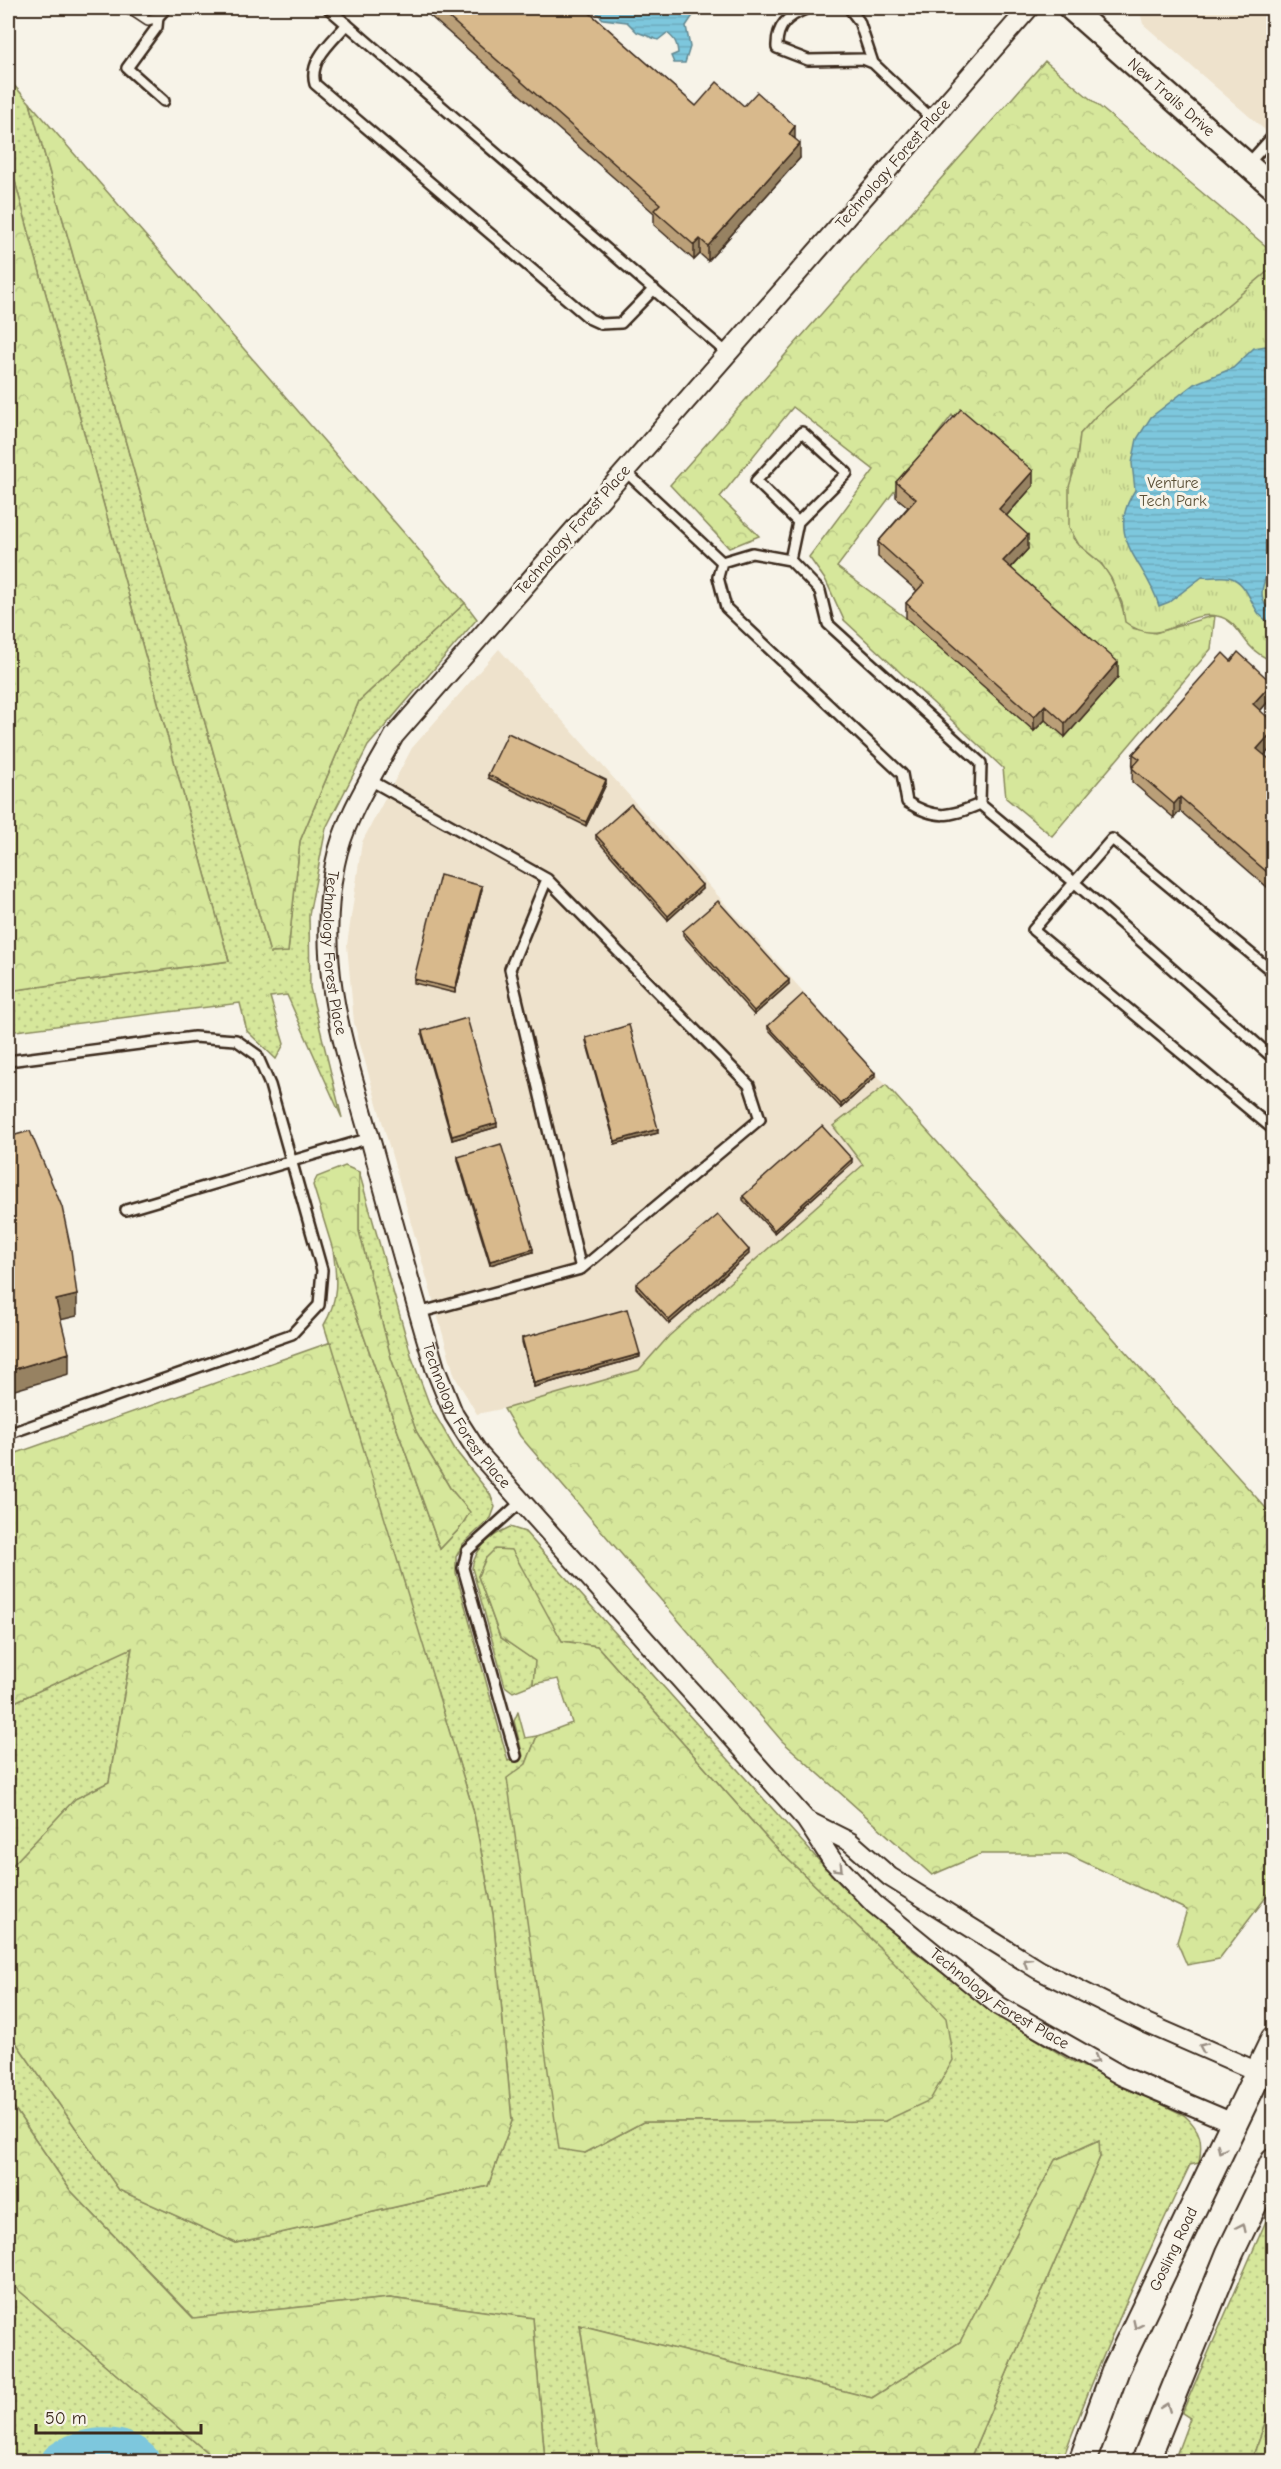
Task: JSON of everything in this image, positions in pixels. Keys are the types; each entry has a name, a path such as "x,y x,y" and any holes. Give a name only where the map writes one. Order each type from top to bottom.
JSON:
{"main road":[{"name":"Gosling Road","path":"1082,2462 1116,2369 1256,2071 1274,2040"},
{"path":"1145,2462 1230,2253 1274,2162"}],"street":[{"name":"Technology Forest Place","path":"1029,8 394,736 347,823 338,853 328,922 328,973 340,1038 435,1368 454,1415 479,1454 806,1820 832,1860 874,1904 999,2006 1122,2076 1233,2123"},
{"name":"New Trails Drive","path":"1070,8 1274,188"},
{"name":"Technology Forest Place","path":"806,1820 850,1842 890,1876 1039,1970 1146,2023 1256,2071"}],"lane":[{"path":"130,8 148,20 158,17 166,8"},
{"path":"328,8 728,353"},
{"path":"808,8 789,16 776,34 777,48 808,60 863,59 873,63 932,119"},
{"path":"849,8 859,21 873,63"},
{"path":"158,17 157,27 127,68 164,101"},
{"path":"347,24 315,63 312,73 315,84 590,319 602,324 621,323 654,289"},
{"path":"1247,165 1274,135"},
{"path":"790,560 798,522 847,473 802,432 756,481 798,522"},
{"path":"625,471 722,562"},
{"path":"722,562 752,553 790,560 820,591 828,624 981,763 980,804"},
{"path":"722,562 718,576 726,608 902,774 907,802 927,814 955,815 980,804"},
{"path":"370,780 547,879 749,1085 760,1119 581,1269 418,1313"},
{"path":"980,804 1074,882 1274,1059"},
{"path":"1274,972 1112,839 1033,930 1274,1130"},
{"path":"547,879 510,969 581,1269"},
{"path":"8,1061 194,1037 236,1040 257,1055 270,1085 322,1270 319,1305 291,1334 8,1434"},
{"path":"126,1210 370,1138"},
{"path":"516,1756 463,1568 466,1551 522,1502"}],"shaded area":[{"path":"1139,8 1273,8 1273,137 1143,24"},
{"path":"499,649 886,1085 833,1126 863,1165 669,1336 639,1370 531,1403 477,1414 455,1377 354,1023 347,945 362,842 412,748"}],"green space":[{"path":"1045,61 1273,252 1273,267 1096,416 1080,434 1077,460 1072,472 1073,538 1107,571 1132,628 1155,633 1215,615 1211,649 1052,836 1006,798 1003,768 844,620 826,581 809,557 874,470 793,407 720,497 759,536 729,548 670,485","holes":["952,415 1032,487 999,524 1003,576 906,618 837,567"]},
{"path":"8,79 30,103 270,953 288,952 300,841 359,701 465,603 477,619 368,746 326,828 309,915 310,988 342,1118 287,995 270,997 284,1044 276,1059 247,1031 240,1003 8,1032 8,991 229,961 8,156"},
{"path":"30,103 465,603 359,701 300,841 288,952 270,953"},
{"path":"8,156 229,961 8,991"},
{"name":"Venture Tech Park","path":"1273,267 1273,661 1252,649 1228,620 1217,616 1205,615 1162,631 1151,632 1138,630 1125,622 1122,603 1111,578 1101,563 1079,545 1069,527 1069,487 1077,460 1080,434 1096,416"},
{"path":"886,1085 1273,1516 1273,1888 1219,1959 1187,1965 1177,1942 1187,1910 1067,1854 981,1854 932,1875 782,1741 520,1436 504,1409 639,1370 669,1336 863,1165 833,1126"},
{"path":"345,1166 359,1172 359,1231 391,1358 416,1431 450,1488 470,1512 460,1528 440,1549 333,1250 313,1185 317,1177"},
{"path":"359,1172 412,1358 430,1406 456,1451 490,1494 495,1507 491,1518 463,1544 456,1557 456,1573 508,1761 523,1756 514,1721 518,1712 525,1738 537,1736 526,1764 585,2153 643,2122 885,2121 879,1947 771,1843 597,1646 562,1641 548,1618 486,1558 478,1576 500,1637 535,1661 533,1684 513,1692 505,1686 472,1568 477,1554 485,1543 510,1527 525,1532 840,1884 911,1949 993,2012 1068,2059 1184,2115 1197,2131 1201,2148 1199,2163 1190,2165 1155,2238 1106,2349 1062,2461 969,2461 1100,2157 1098,2141 1055,2160 960,2342 872,2398 580,2325 600,2461 545,2461 533,2318 390,2298 194,2318 70,2190 8,2099 8,2031 119,2190 236,2243 488,2186 512,2121 493,1914 473,1809 324,1325 332,1307 336,1288 333,1250 440,1549 460,1528 469,1512 450,1488 416,1431 391,1358 359,1231"},
{"path":"331,1342 473,1809 493,1914 512,2121 488,2186 236,2243 119,2190 8,2031 8,1878 10,1868 75,1799 109,1782 132,1648 8,1705 8,1456"},
{"path":"495,1549 512,1550 562,1641 597,1646 771,1843 879,1947 946,2018 953,2060 930,2100 885,2121 643,2122 585,2153 559,2149 507,1778 526,1764 537,1736 572,1723 558,1679 533,1684 535,1661 500,1637 478,1576 486,1558"},
{"path":"132,1647 109,1782 75,1799 10,1868 8,1878 8,1705"},
{"path":"8,2099 70,2190 193,2318 390,2298 533,2318 545,2461 217,2461 8,2281"},
{"path":"1099,2140 1100,2157 969,2461 600,2461 580,2325 872,2398 960,2342 1055,2160"},
{"path":"1273,2205 1273,2402 1251,2461 1174,2461 1190,2418 1182,2413"},
{"path":"8,2281 217,2461 8,2461"},
{"path":"1273,2402 1273,2461 1251,2461"}],"water":[{"path":"592,8 691,8 694,14 686,26 690,47 685,63 674,63 671,56 678,53 677,46 674,39 667,33 658,40 637,32 627,22 603,19"},
{"path":"1273,345 1274,575 1268,571 1262,593 1263,600 1273,617 1273,626 1259,614 1242,586 1234,579 1227,577 1202,577 1169,602 1159,606 1125,537 1126,507 1135,490 1132,463 1137,439 1151,417 1194,384 1233,368 1254,348"}],"building":[{"path":"438,8 584,8 696,106 717,82 744,106 757,92 795,126 789,134 800,143 708,246 700,239 694,245 654,210 660,204"},
{"path":"961,409 1033,471 999,509 1028,535 1003,561 1118,662 1065,723 1045,705 1034,717 906,603 924,583 878,542 916,499 896,482"},
{"path":"1238,652 1272,683 1253,704 1274,723 1274,730 1257,749 1274,763 1274,878 1180,797 1174,804 1132,768 1140,759 1133,754 1223,653 1231,661"},
{"path":"508,733 606,780 586,822 488,775"},
{"path":"631,804 702,885 668,916 596,835"},
{"path":"440,875 482,886 455,989 414,979"},
{"path":"718,901 789,980 754,1011 683,931"},
{"path":"803,994 875,1073 841,1104 768,1026"},
{"path":"467,1018 497,1123 452,1136 422,1031"},
{"path":"629,1025 658,1129 615,1141 586,1038"},
{"path":"822,1126 852,1159 774,1230 743,1196"},
{"path":"30,1131 62,1207 77,1295 56,1300 69,1353 8,1371 8,1137"},
{"path":"501,1144 533,1249 490,1261 458,1157"},
{"path":"718,1215 749,1250 669,1320 636,1284"},
{"path":"627,1309 640,1354 534,1383 522,1338"}],"waterway":[{"path":"60,2462 79,2452 101,2448 122,2450 141,2462"}]}
